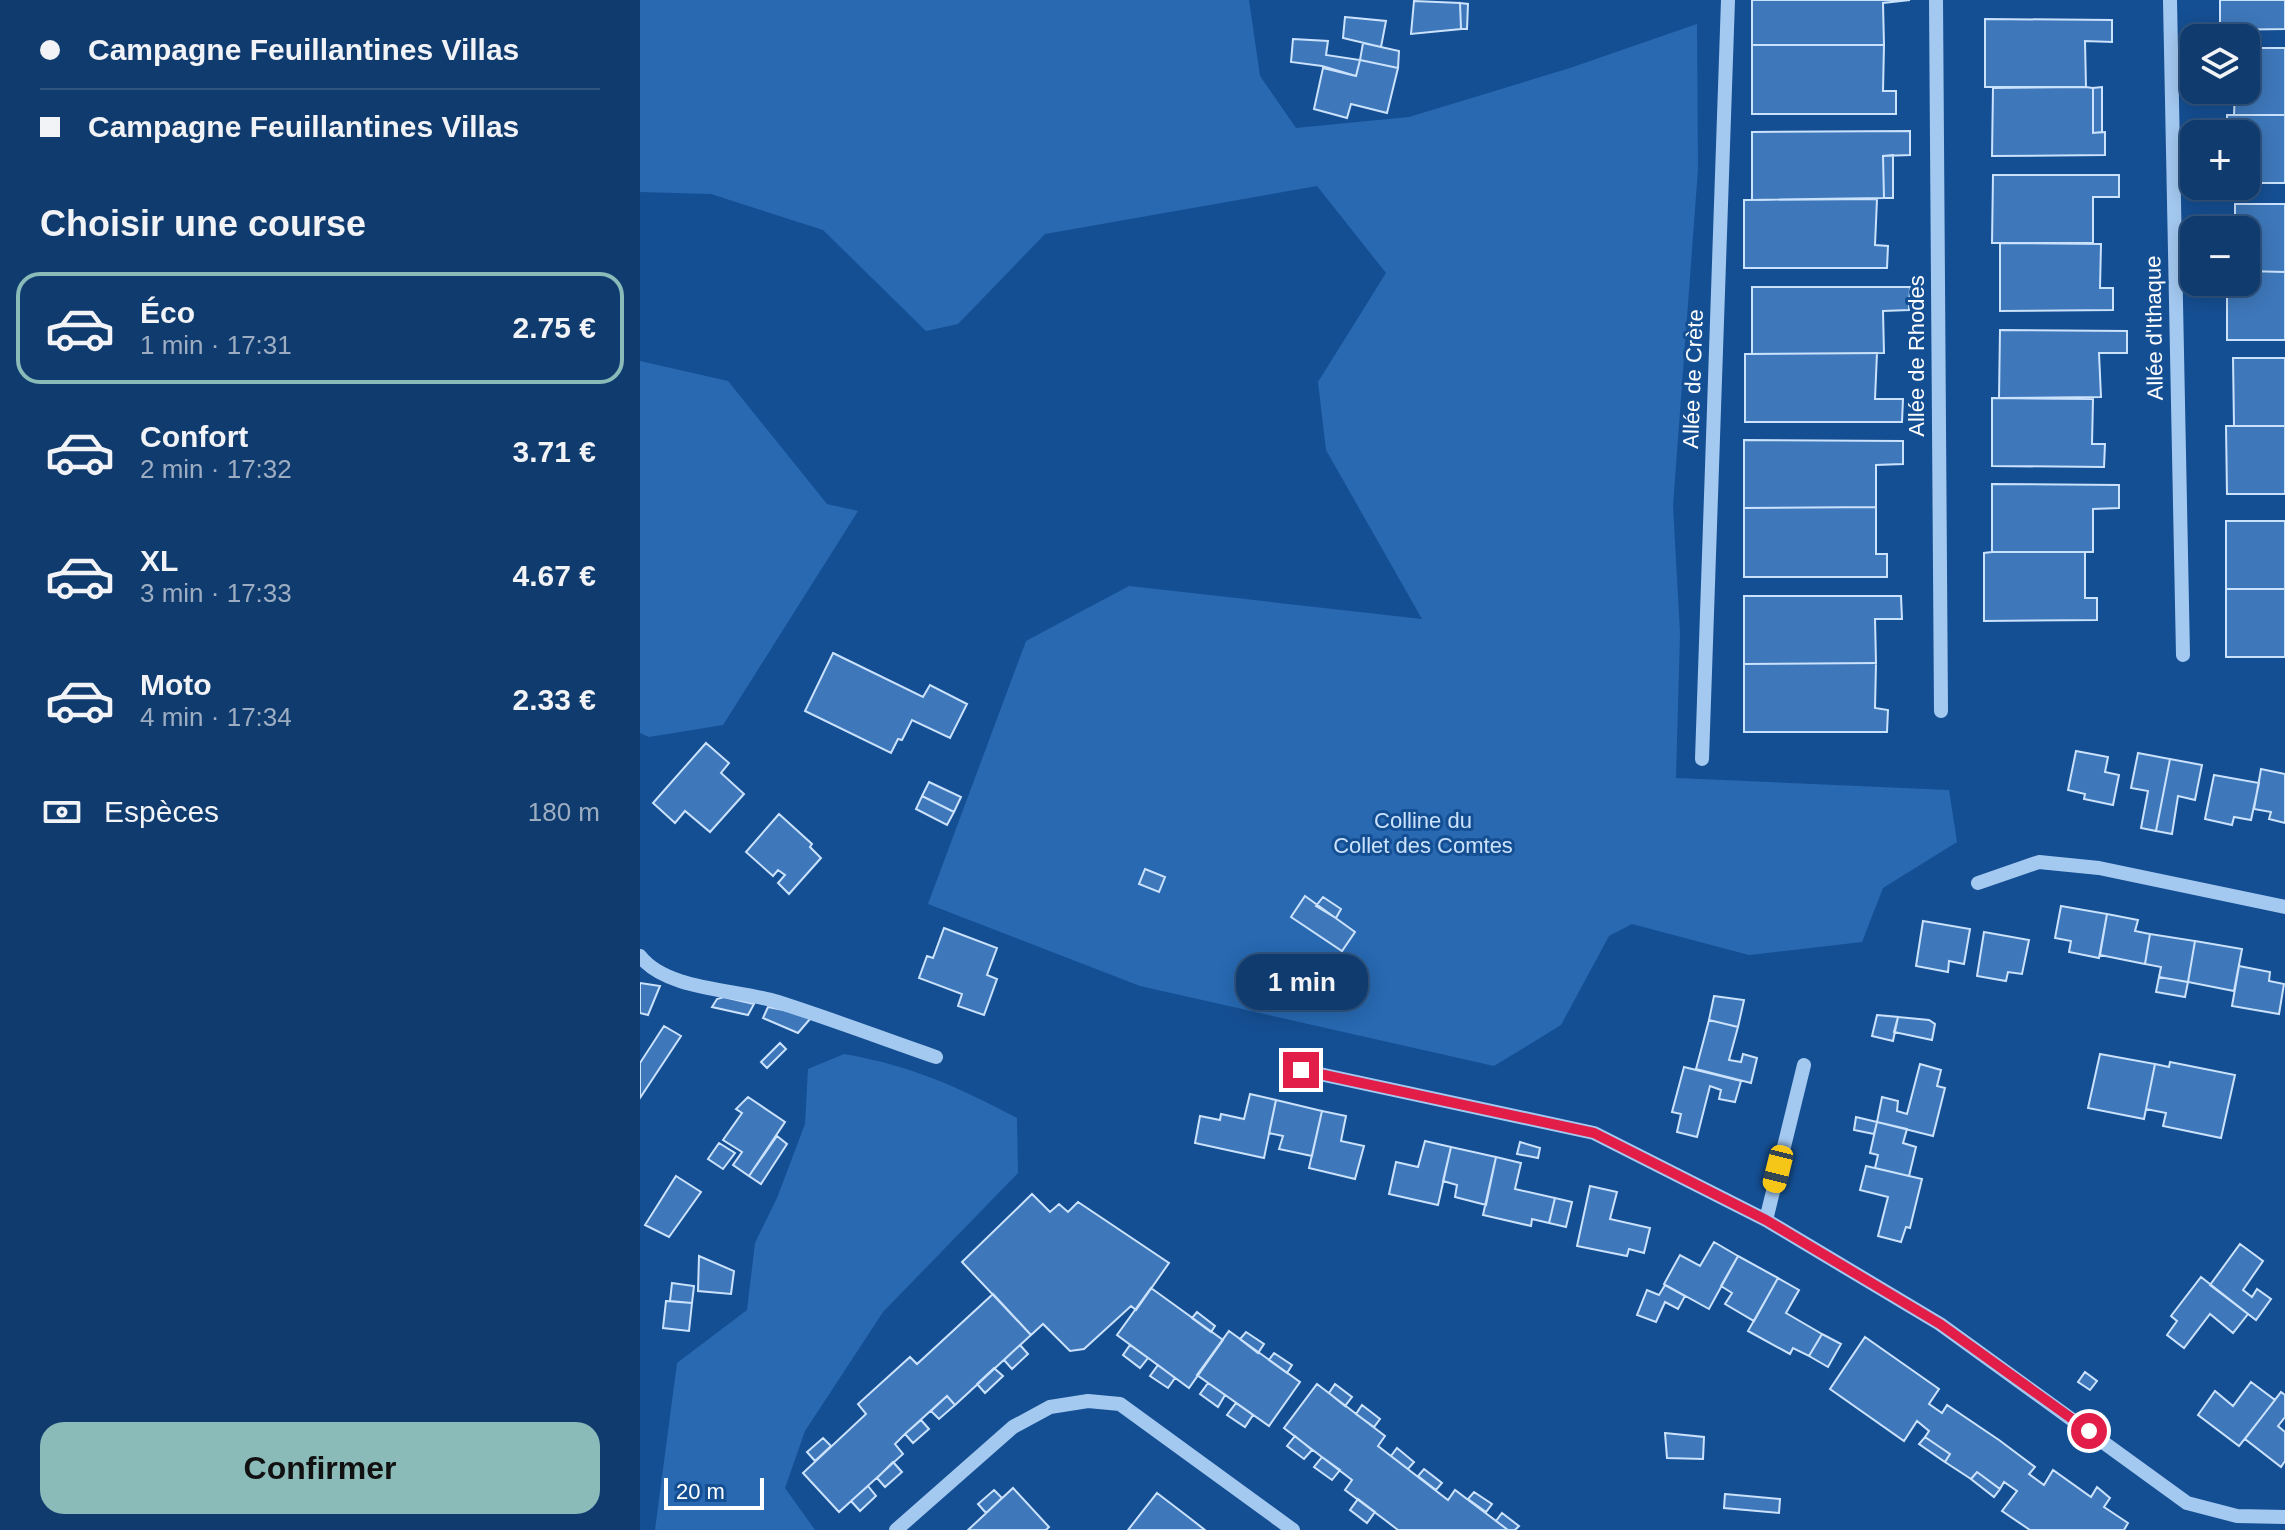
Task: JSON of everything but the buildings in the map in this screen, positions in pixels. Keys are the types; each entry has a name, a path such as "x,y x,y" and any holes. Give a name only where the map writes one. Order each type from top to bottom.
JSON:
{"street":[{"name":"Allée de Crète","path":"1702,759 1728,0"},
{"name":"Allée de Rhodes","path":"1936,0 1941,711"},
{"name":"Allée d'Ithaque","path":"2170,0 2183,655"},
{"path":"1978,883 2039,862 2099,868 2285,907"},
{"path":"640,956 649,968 713,988 774,1000 936,1057"},
{"path":"1766,1220 1804,1065"},
{"path":"1301,1070 1594,1133 1766,1220 1940,1324 2187,1503 2237,1516 2285,1517"},
{"path":"896,1530 1013,1427 1050,1407 1088,1401 1120,1404 1293,1530"}],"green space":[{"name":"Colline du Collet des Comtes","path":"640,0 1249,0 1260,76 1296,128 1409,117 1570,68 1697,24 1698,169 1673,506 1680,633 1676,778 1949,790 1957,842 1883,888 1862,942 1749,955 1632,924 1609,936 1561,1025 1494,1066 1140,986 928,904 1026,641 1129,586 1422,619 1326,450 1318,382 1386,273 1317,186 1045,234 958,324 926,331 823,230 711,194 640,192"},
{"path":"640,361 728,381 827,504 858,511 723,725 649,737 640,733"},
{"path":"844,1054 933,1078 1017,1118 1018,1173 883,1312 805,1431 785,1488 815,1530 655,1530 677,1363 747,1310 755,1243 777,1198 805,1124 808,1069"}],"route":[{"path":"1301,1070 1594,1133 1766,1220 1940,1324 2089,1431"}]}
